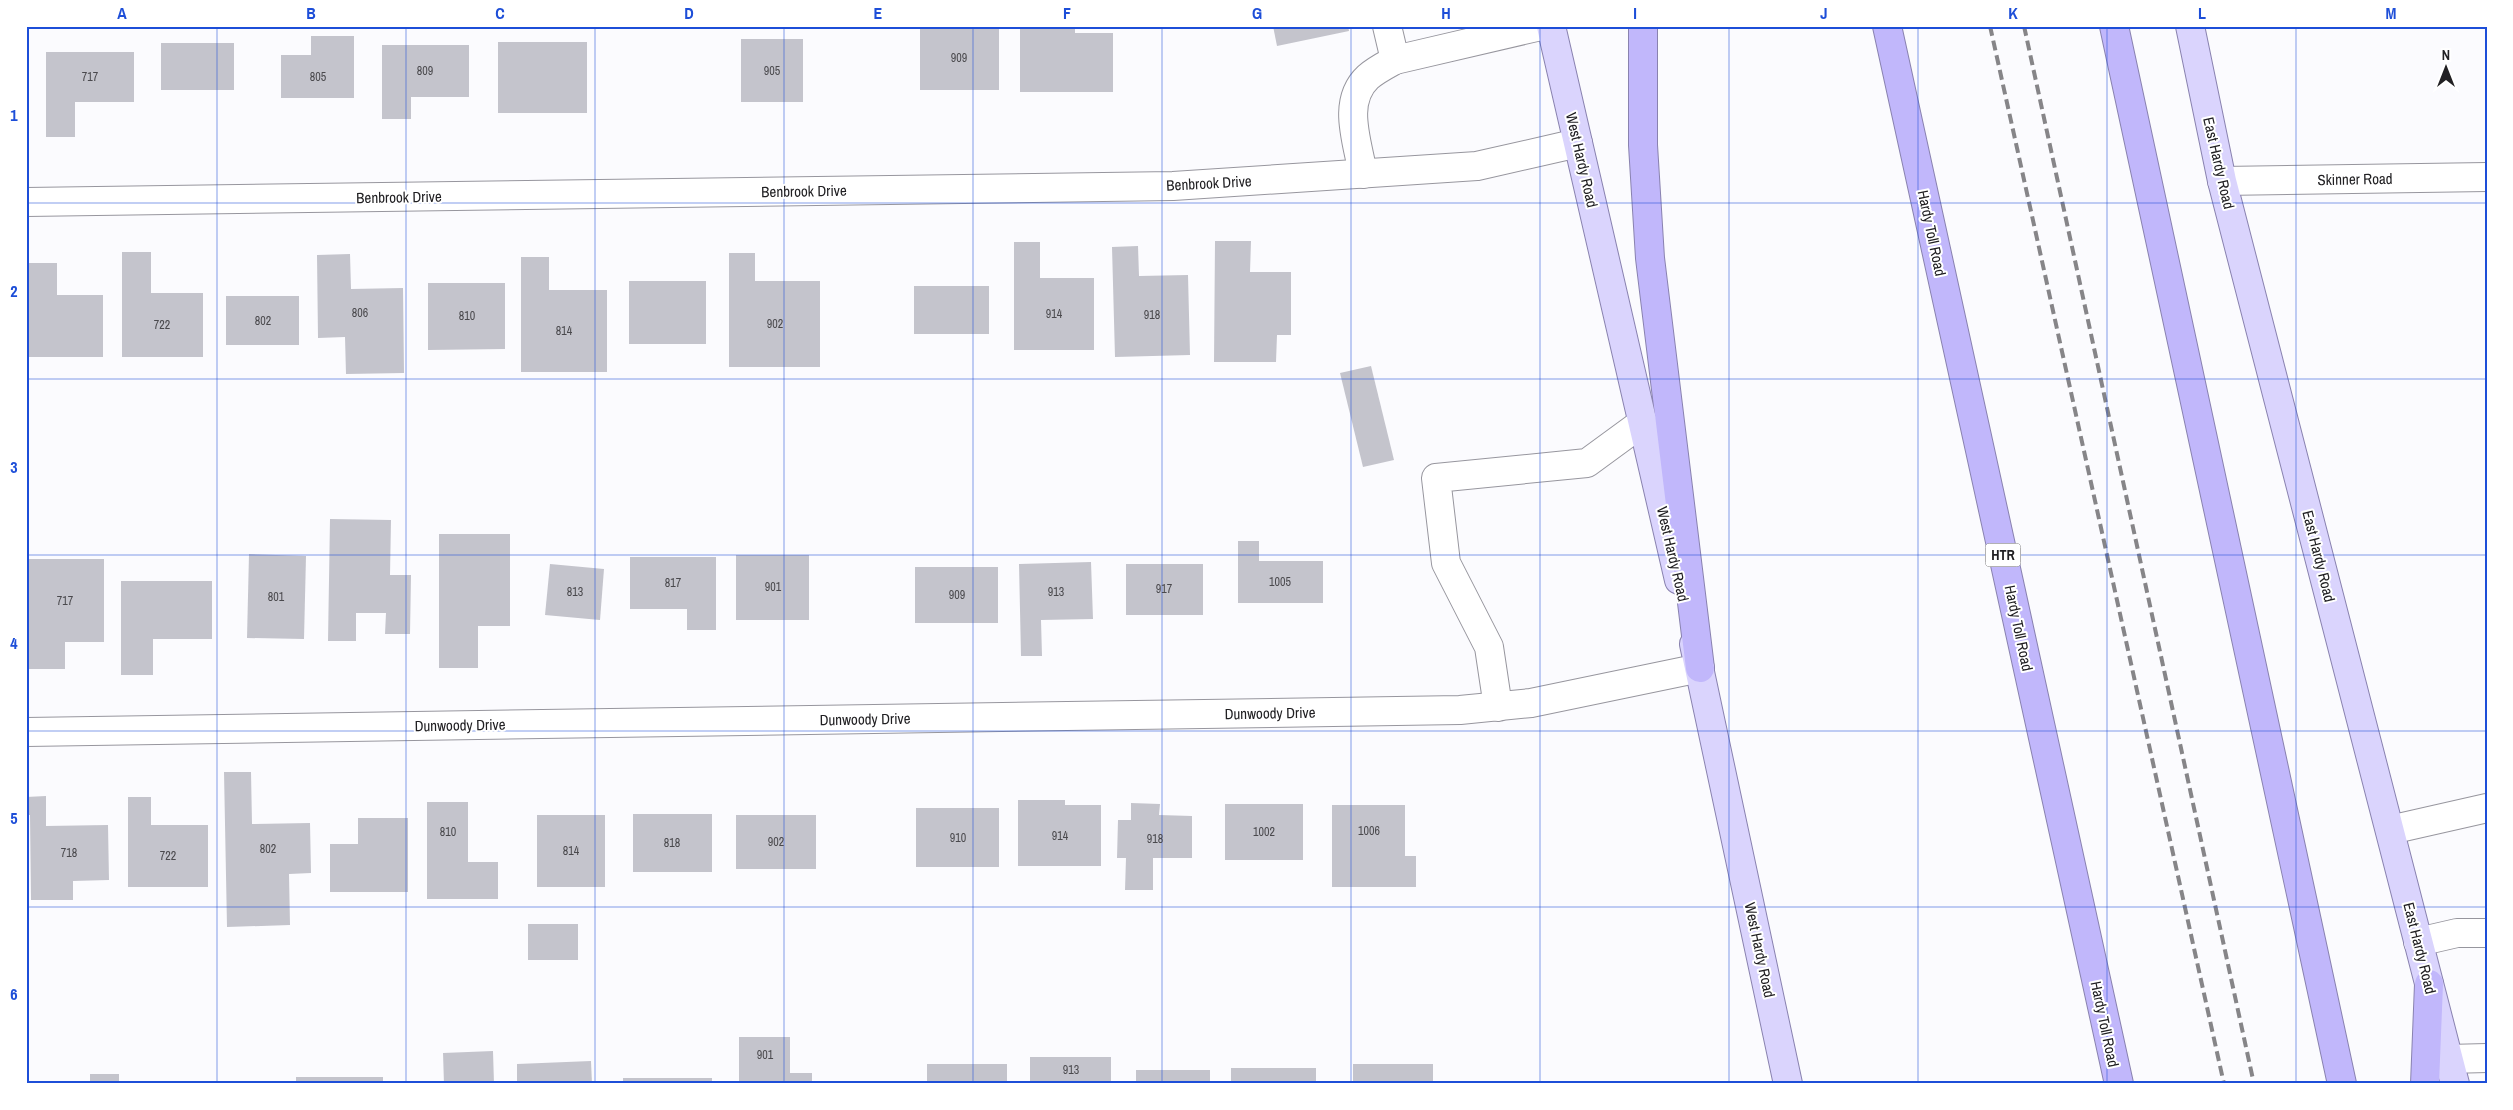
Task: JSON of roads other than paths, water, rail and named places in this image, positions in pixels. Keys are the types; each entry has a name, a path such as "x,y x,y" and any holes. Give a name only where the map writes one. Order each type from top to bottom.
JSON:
{"highway":[{"path":"1643,26 1643,145 1650,258 1700,668"},
{"name":"Hardy Toll Road","path":"1887,26 2119,1084"},
{"path":"2114,26 2342,1084"},
{"path":"2425,1084 2429,984"}],"main road":[{"name":"West Hardy Road","path":"1551,26 1700,668 1788,1084"},
{"name":"East Hardy Road","path":"2190,26 2222,181 2451,1071"}],"street":[{"path":"1387,26 1395,60"},
{"path":"1363,174 1352,107 1356,92 1368,77 1395,60 1541,26"},
{"name":"Benbrook Drive","path":"26,202 1172,186 1477,166 1578,143"},
{"name":"Skinner Road","path":"2222,181 2487,177"},
{"path":"1498,706 1489,647 1446,563 1436,478 1588,463 1643,422"},
{"name":"Dunwoody Drive","path":"26,732 1460,710 1531,703 1700,668"},
{"path":"2390,830 2487,808"},
{"path":"2418,942 2457,933 2487,933"},
{"path":"2451,1071 2487,1058"}],"railway":[{"path":"1990,26 2224,1084"},
{"path":"2024,26 2254,1084"}]}
